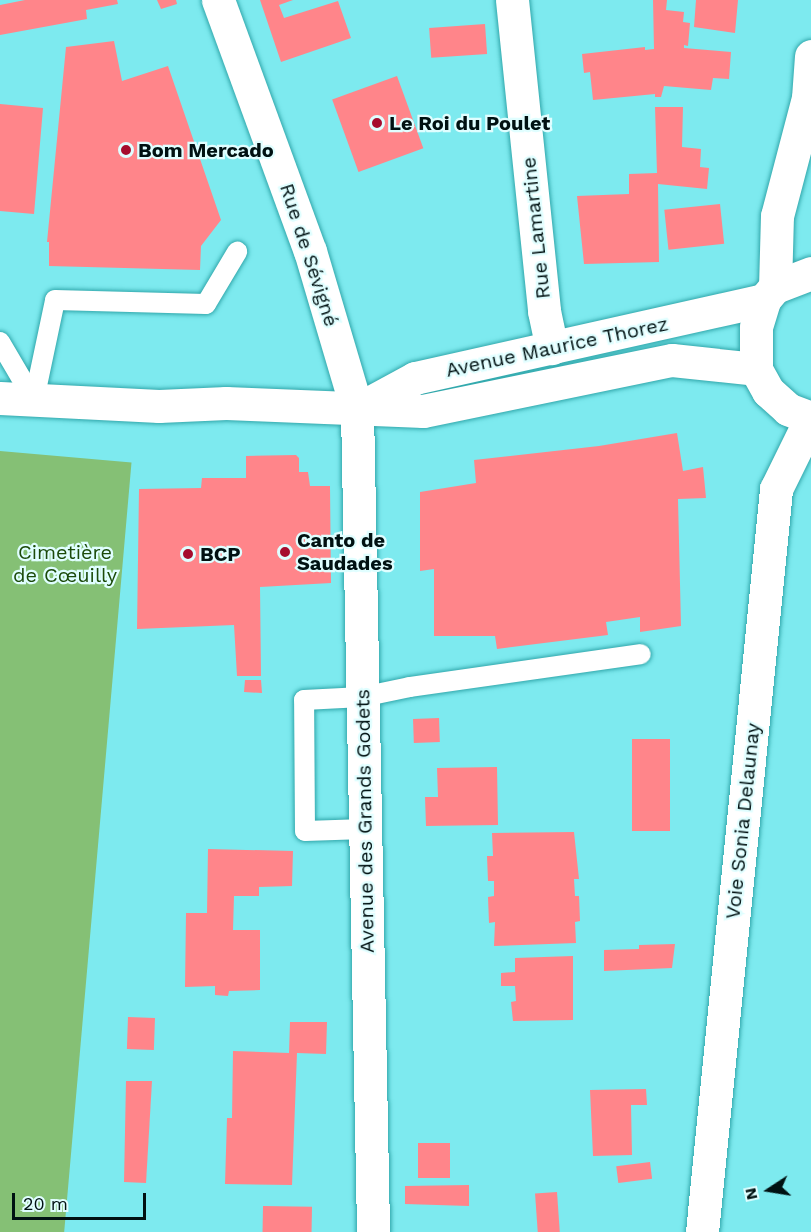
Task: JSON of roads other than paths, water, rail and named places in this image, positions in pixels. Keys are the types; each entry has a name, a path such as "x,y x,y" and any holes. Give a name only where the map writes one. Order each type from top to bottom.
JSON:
{"main road":[{"name":"Rue de Sévigné","path":"218,0 310,252 357,410"},
{"name":"Rue Lamartine","path":"513,0 544,311 552,348"},
{"path":"811,56 809,110 777,216 770,293 756,327 756,369 768,391 788,409 811,418"},
{"name":"Avenue Maurice Thorez","path":"357,410 415,378 552,348 770,293 811,273"},
{"name":"Avenue Maurice Thorez","path":"0,398 159,406 226,403 423,411 672,360 756,369"},
{"name":"Avenue des Grands Godets","path":"357,410 373,1232"},
{"name":"Voie Sonia Delaunay","path":"702,1232 776,489 811,418"}],"lane":[{"path":"34,400 55,300 206,304 237,252"},
{"path":"0,342 34,400"},
{"path":"365,829 305,831 304,700 362,697 410,687 641,654"}],"place":[{"name":"Le Roi du Poulet","path":"377,123"},
{"name":"Bom Mercado","path":"126,150"},
{"name":"Canto de Saudades","path":"285,552"},
{"name":"BCP","path":"188,554"}],"park label":[{"name":"Cimetière de Cœuilly","path":"65,564"}]}
